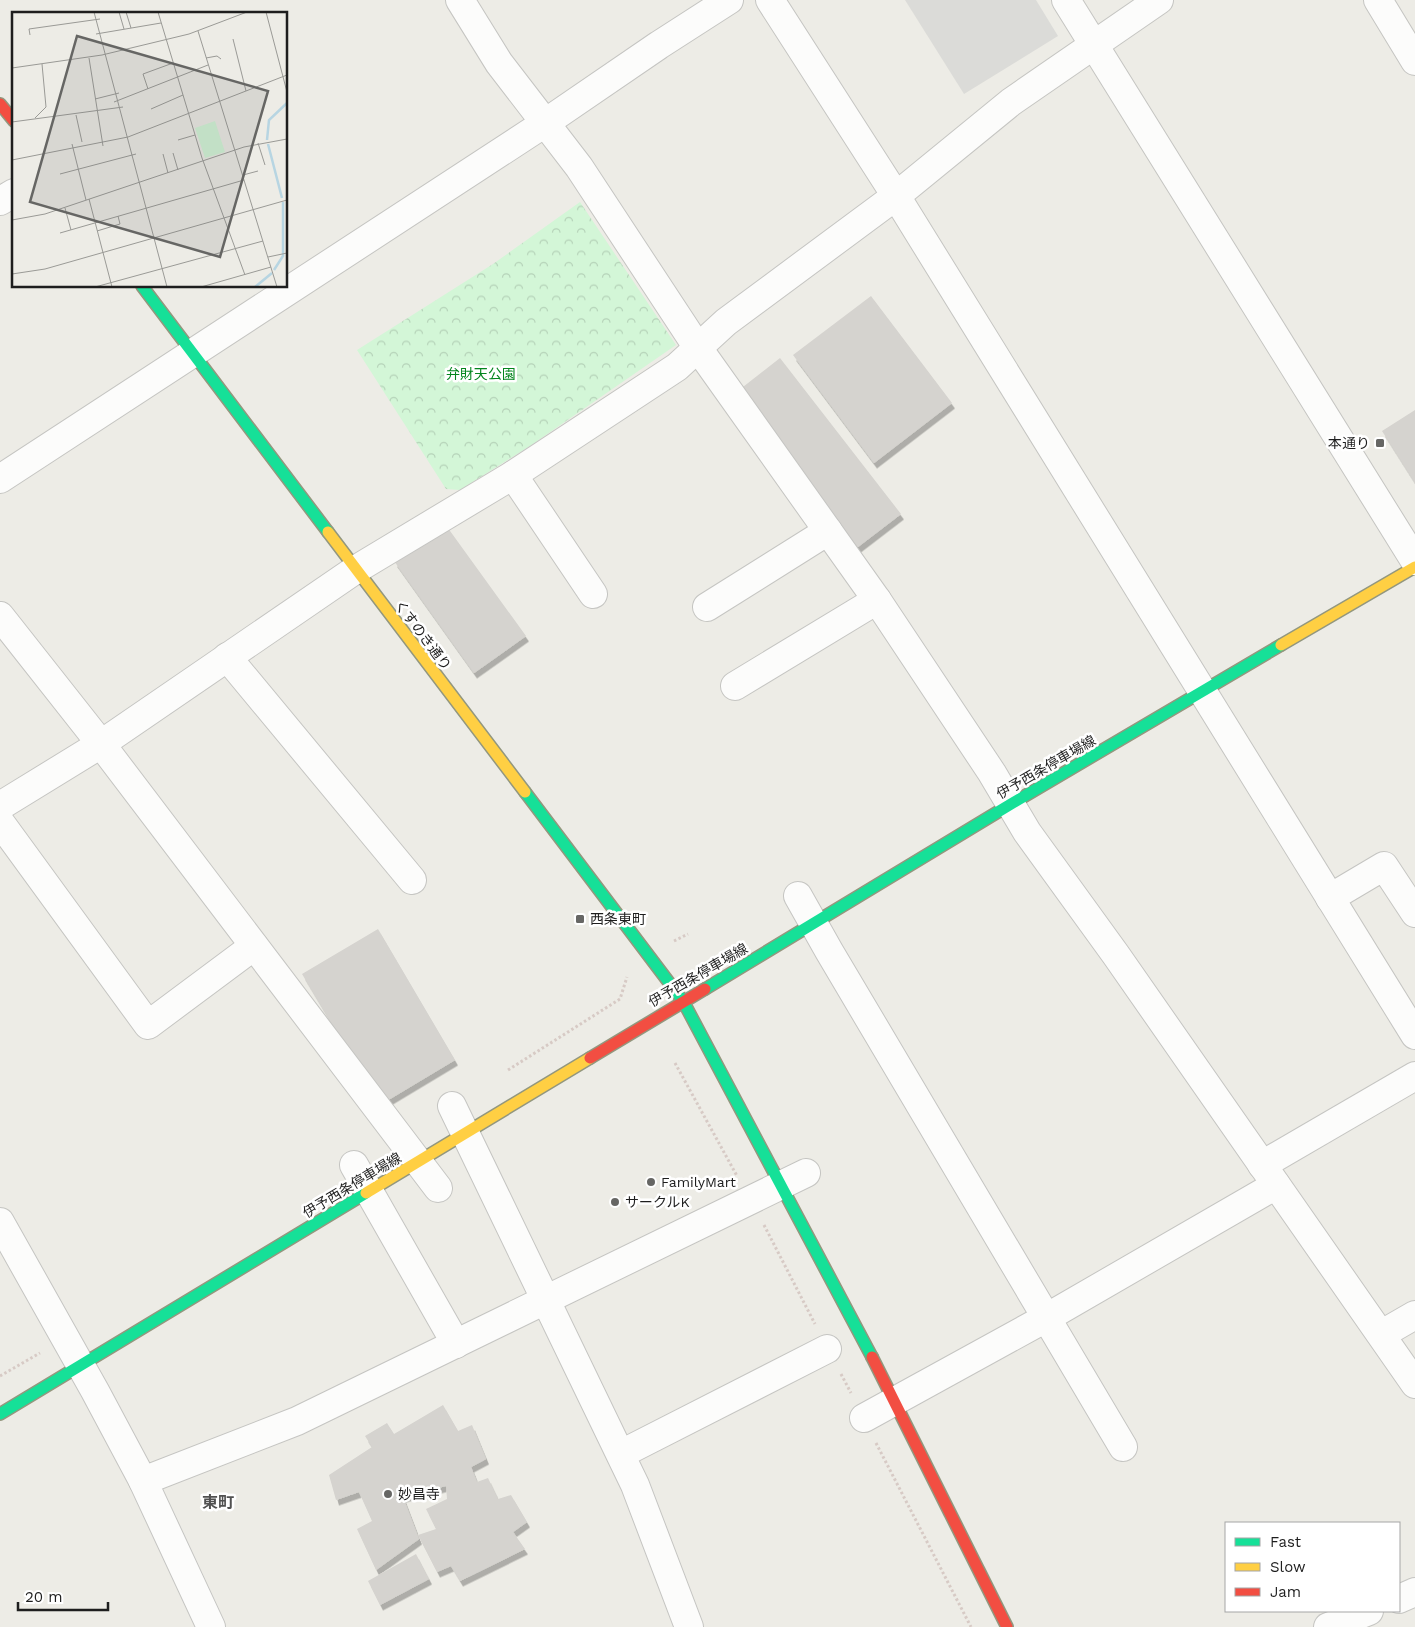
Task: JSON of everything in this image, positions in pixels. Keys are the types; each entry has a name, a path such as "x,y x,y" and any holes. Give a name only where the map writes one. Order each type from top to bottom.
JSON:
{"main road":[{"path":"0,104 12,119"},
{"name":"くすのき通り","path":"144,288 355,570 683,1001 894,1401 1007,1627"},
{"name":"伊予西条停車場線","path":"0,1414 419,1163 683,1001 814,925 1011,804 1415,567"}],"street":[{"path":"460,0 498,64 579,167 698,348 877,600 1011,804 1026,832 1382,1334 1415,1384"},
{"path":"770,0 896,196 1415,1035"},
{"path":"1066,0 1415,561"},
{"path":"0,806 100,744 355,570 514,475 677,367 726,322 896,196 1010,102 1160,0"},
{"path":"1378,0 1415,61"},
{"path":"0,479 545,123 724,1"},
{"path":"0,201 12,194"},
{"path":"514,475 593,594"},
{"path":"708,607 828,531"},
{"path":"735,686 877,600"},
{"path":"0,616 100,744 438,1188"},
{"path":"227,657 412,880"},
{"path":"0,822 148,1025 254,946"},
{"path":"1330,898 1384,866 1415,913"},
{"path":"798,896 1123,1447"},
{"path":"864,1418 1046,1318 1269,1175 1415,1076"},
{"path":"452,1106 548,1300 636,1485 689,1627"},
{"path":"354,1165 456,1344"},
{"path":"143,1482 297,1421 806,1173"},
{"path":"0,1222 143,1482 210,1627"},
{"path":"1382,1334 1415,1315"},
{"path":"621,1454 828,1348"},
{"path":"1400,1599 1415,1592"},
{"path":"1328,1627 1366,1612"}],"green space":[{"name":"弁財天公園","path":"580,202 676,345 530,446 460,490 446,489 357,350 493,264"}],"shaded area":[{"path":"905,0 1036,0 1058,36 964,94"}],"building":[{"path":"871,296 952,403 874,463 793,355"},
{"path":"780,358 901,514 854,550 734,394"},
{"path":"1415,410 1415,483 1382,431"},
{"path":"445,524 526,636 474,673 394,561"},
{"path":"378,929 455,1060 380,1105 302,974"},
{"name":"妙昌寺","path":"443,1405 458,1431 472,1425 486,1459 471,1467 477,1482 488,1478 498,1499 511,1495 527,1522 513,1532 525,1549 460,1581 451,1566 437,1572 418,1535 436,1529 426,1509 447,1499 446,1486 403,1497 419,1539 376,1570 357,1529 372,1521 359,1492 336,1500 329,1475 372,1447 365,1436 387,1423 394,1434"},
{"path":"416,1554 429,1579 380,1605 368,1581"}],"traffic: fast":[{"path":"144,288 328,532"},
{"path":"705,989 1011,804 1281,645"},
{"path":"525,792 683,1001 872,1357"},
{"path":"0,1414 366,1193"}],"traffic: slow":[{"path":"328,532 525,792"},
{"path":"1281,645 1415,567"},
{"path":"366,1193 590,1058"}],"traffic: jam":[{"path":"0,104 12,119"},
{"path":"590,1058 705,989"},
{"path":"872,1357 1007,1627"}],"place":[{"name":"本通り","path":"1380,443"},
{"name":"西条東町","path":"580,919"},
{"name":"FamilyMart","path":"651,1182"},
{"name":"サークルK","path":"615,1202"},
{"name":"妙昌寺","path":"388,1494"}],"district":[{"name":"東町","path":"218,1502"}]}
